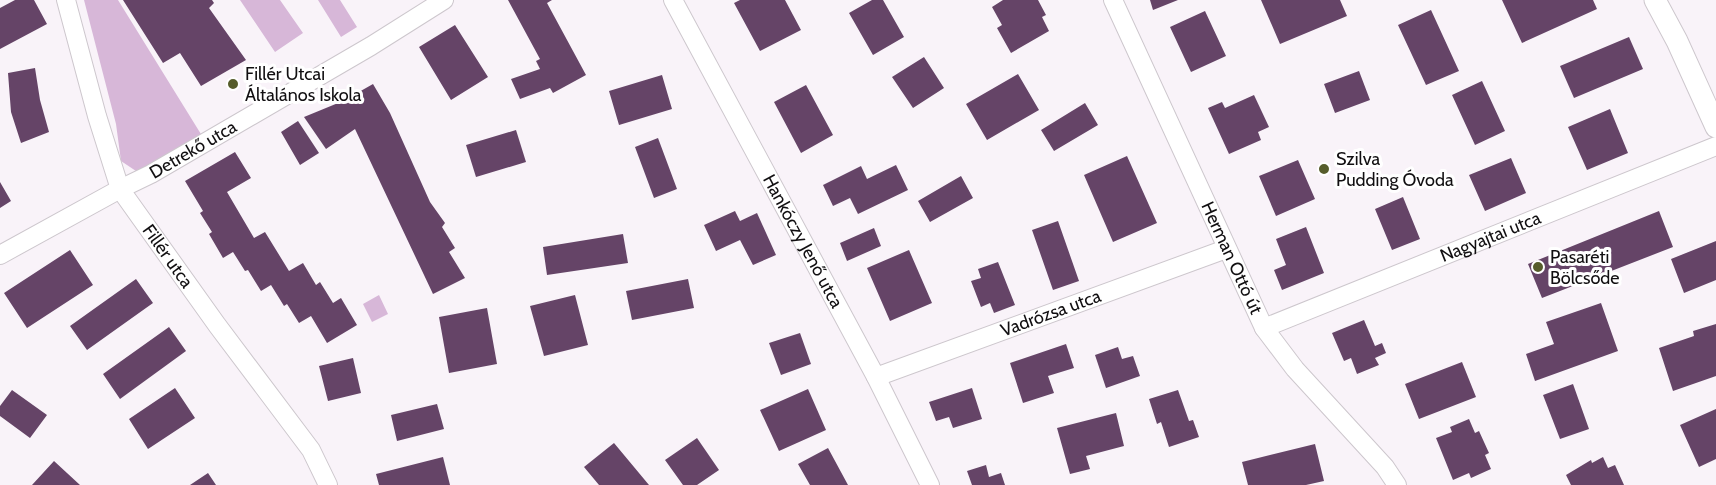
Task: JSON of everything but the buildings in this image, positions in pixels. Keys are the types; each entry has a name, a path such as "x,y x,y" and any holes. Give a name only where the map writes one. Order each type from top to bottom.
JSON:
{"street":[{"name":"Fillér utca","path":"66,0 97,116 120,189 217,325 311,450 328,485"},
{"name":"Detrekő utca","path":"0,255 151,174 371,46 444,0"},
{"name":"Hankóczy Jenő utca","path":"673,0 876,377 922,482"},
{"name":"Herman Ottó út","path":"1113,0 1264,328 1295,369 1385,467 1397,485"},
{"path":"1655,0 1677,41 1716,127"},
{"name":"Nagyajtai utca","path":"1264,328 1716,146"},
{"name":"Vadrózsa utca","path":"876,377 1226,249"}],"shaded area":[{"path":"84,0 118,0 204,139 142,175 121,161 116,124"},
{"path":"240,0 280,0 303,33 275,52"},
{"path":"318,0 340,0 357,27 341,37"},
{"path":"379,295 388,314 372,322 363,304"}],"place":[{"name":"Fillér Utcai Általános Iskola","path":"233,84"},
{"name":"Szilva Pudding Óvoda","path":"1324,169"},
{"name":"Pasaréti Bölcsőde","path":"1538,267"}]}
